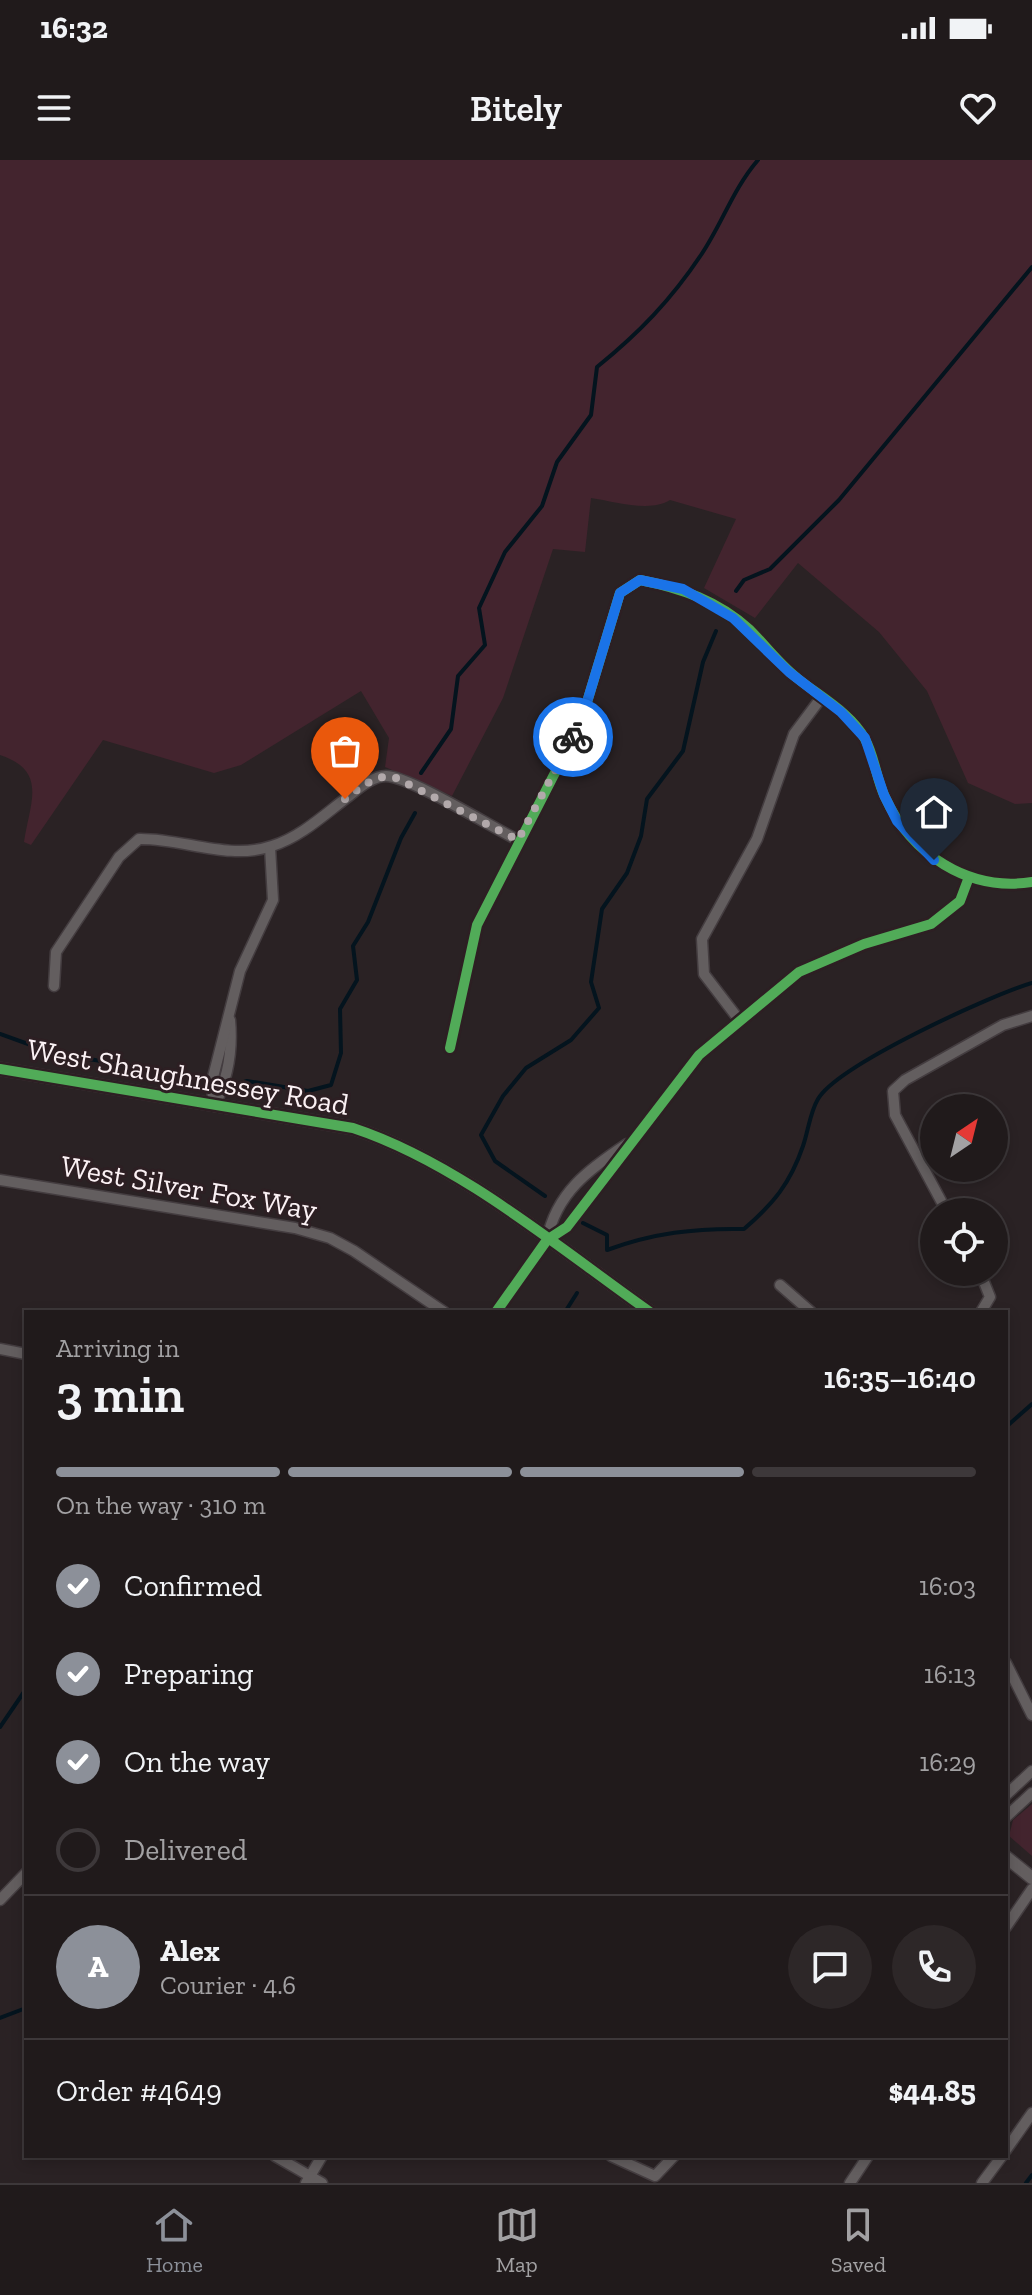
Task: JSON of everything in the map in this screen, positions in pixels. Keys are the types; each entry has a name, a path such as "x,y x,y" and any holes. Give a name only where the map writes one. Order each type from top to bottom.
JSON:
{"street":[{"path":"450,1048 477,925 581,722 620,593 640,580 683,589 733,618 821,698 841,712 865,738 884,795 913,841 934,860 969,877 989,882 1032,882"},
{"path":"740,1021 704,974 702,939 757,839 794,734 821,698"},
{"path":"54,986 56,952 119,857 139,839 157,838 212,849 270,847 302,831 367,783 384,776 405,781 518,840"},
{"path":"215,1106 224,1086 231,1055 230,1018 244,959 260,935 273,900 270,847"},
{"path":"497,1310 547,1240 567,1227 699,1055 799,972 864,944 931,924 960,901 969,877"},
{"path":"939,1198 895,1115 893,1091 905,1080 1003,1025 1031,1018"},
{"name":"West Shaughnessey Road","path":"0,1069 353,1128 386,1139 432,1161 647,1310"},
{"path":"547,1240 552,1217 593,1165 632,1141"},
{"name":"West Silver Fox Way","path":"0,1180 295,1228 330,1238 441,1310"},
{"path":"576,1185 590,1196"},
{"path":"780,1285 809,1310"},
{"path":"982,1310 990,1297 986,1286"},
{"path":"0,1349 24,1354"},
{"path":"1008,1667 1032,1715"},
{"path":"1008,1793 1032,1771"},
{"path":"1008,1815 1031,1794 1019,1783"},
{"path":"1008,1859 1032,1878"},
{"path":"0,1900 24,1875"},
{"path":"1008,1924 1032,1889"},
{"path":"1008,2147 1032,2113"},
{"path":"278,2158 308,2180 322,2183"},
{"path":"308,2180 321,2158"},
{"path":"615,2158 643,2174 655,2176 672,2158"},
{"path":"850,2183 867,2158"},
{"path":"982,2183 1001,2158"}],"shaded area":[{"path":"0,160 1032,160 1032,803 1015,804 968,783 927,691 879,632 798,563 755,618 704,588 736,519 670,500 642,506 591,498 585,552 553,549 503,698 452,796 385,767 389,738 361,691 241,765 214,773 103,740 31,845 24,842 32,801 30,779 15,762 0,755"},
{"path":"1032,1804 1032,1856 1009,1836 1013,1820"}],"waterway":[{"path":"421,773 451,729 458,676 485,645 479,608 505,552 542,506 557,462 591,415 597,367 627,341 678,287 758,160"},
{"path":"736,591 744,580 770,569 839,500 1032,267"},
{"path":"545,1196 495,1161 481,1135 503,1096 526,1068 571,1040 599,1008 591,982 602,909 627,873 641,836 647,799 683,751 703,662 716,631"},
{"path":"238,1084 247,1081 308,1091 331,1085 341,1053 340,1009 357,980 353,946 368,922 401,838 415,813"},
{"path":"583,1223 607,1235 607,1250 674,1233 744,1229 764,1211 786,1182 803,1146 815,1104 831,1085 854,1068 917,1033 984,1001 1032,983"},
{"path":"0,1034 53,1053 196,1077"},
{"path":"566,1310 577,1293"},
{"path":"1008,1425 1032,1404"},
{"path":"0,1727 24,1692"},
{"path":"0,2018 24,2009"},
{"path":"1026,2183 1032,2175"}],"cycle path":[{"path":"450,1048 477,925 581,722 620,593 640,580 685,592 726,611 750,630 790,673 843,713 865,739 882,790 896,817 926,852 964,875 1008,884 1032,882"},
{"path":"497,1310 547,1240 567,1227 699,1055 799,972 864,944 931,924 960,901 969,877"},
{"path":"0,1069 353,1128 392,1143 470,1185 647,1310"}],"way so far":[{"path":"345,799 367,783 384,776 394,777 518,840 573,737"}],"route":[{"path":"573,737 581,722 620,593 640,580 683,589 748,628 789,672 841,712 865,738 884,795 897,821 934,860"}]}
